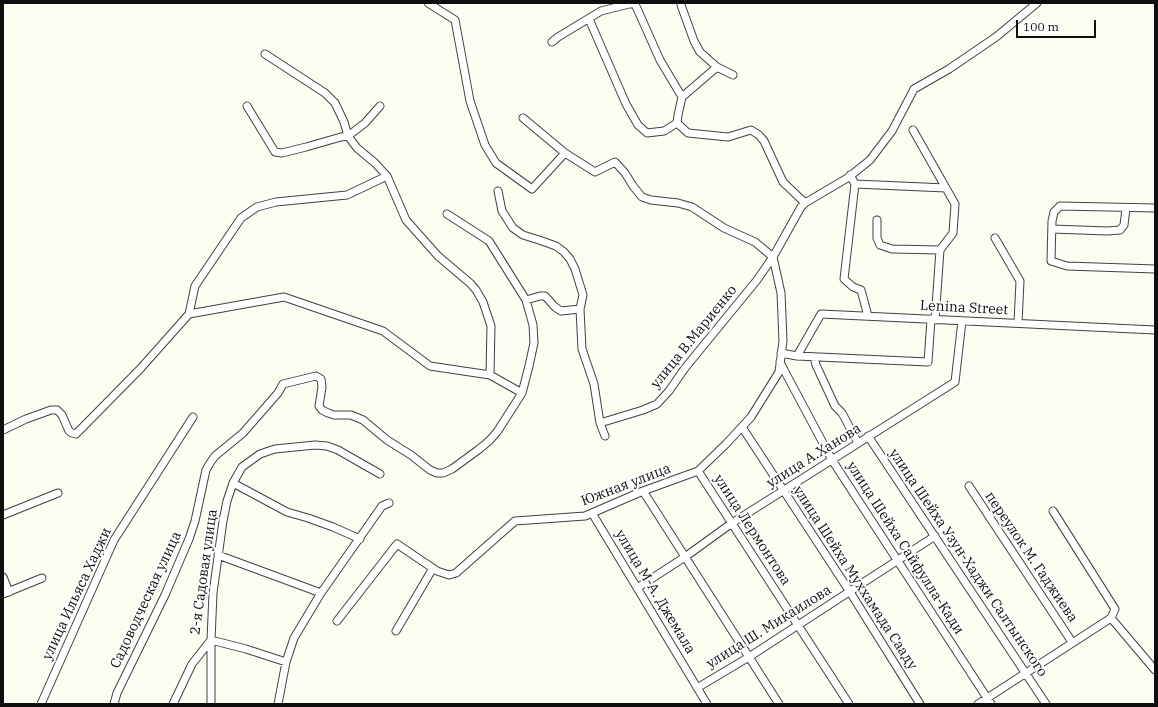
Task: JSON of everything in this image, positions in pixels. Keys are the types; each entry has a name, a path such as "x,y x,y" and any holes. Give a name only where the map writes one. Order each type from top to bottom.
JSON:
{"street":[{"path":"428,3 455,20 470,101 484,145 496,163 532,189 565,153"},
{"path":"677,123 688,133 728,137 751,130 759,135 764,141 783,182 805,203 851,175 870,160 892,130 914,89 949,69 996,37 1037,3"},
{"path":"552,42 601,11 629,4 635,4 660,60 682,97"},
{"path":"681,5 694,41 700,52 717,67 733,75"},
{"path":"589,19 626,104 638,125 647,133 664,131 677,123"},
{"path":"265,54 325,92 335,103 344,122 348,136 357,148 375,163 387,176 406,220 438,256 476,290 483,302 491,326 490,375"},
{"path":"677,123 682,97 717,67"},
{"path":"247,106 275,152 282,153 348,136 365,123 380,106"},
{"path":"523,118 565,153 594,172 615,162 642,197 692,207 724,228 755,242 773,257"},
{"path":"782,353 797,356 928,362 940,250 954,233 955,204 914,130"},
{"path":"851,175 855,184 844,279 853,287 861,290 868,316"},
{"path":"3,430 26,419 51,410 57,410 62,415 69,431 76,434 141,368 189,314 195,286 241,218 257,207 276,202 347,195 387,176"},
{"path":"855,184 946,188"},
{"path":"498,191 502,211 513,228 523,235 556,246 570,258 575,269 582,295 580,309 582,348 594,384 600,423 605,436"},
{"name":"улица В.Мариенко","path":"600,423 643,410 656,404 757,280 773,257 801,207 805,203"},
{"path":"1155,208 1060,206 1054,212 1051,262 1067,266 1155,269"},
{"path":"1052,229 1120,230 1124,225 1126,208"},
{"name":"Садоводческая улица","path":"114,704 117,693 166,595 190,539 206,470 215,456 243,433 278,393 283,384 316,376 321,379 322,387 319,406 322,410 334,415 350,415 363,420 387,440 411,455 430,470 437,473 443,473 452,469 489,441 497,432 522,393 530,366 534,343 533,325 526,300 489,241 447,214"},
{"path":"877,220 877,238 880,245 892,249 940,250"},
{"path":"995,238 1020,281 1018,323"},
{"name":"Южная улица","path":"337,621 397,544 437,571 449,575 456,573 515,521 585,516 643,491 698,471 742,427 779,372 783,341 781,293 773,257"},
{"path":"526,300 545,296 561,311 580,309"},
{"path":"189,314 284,297 383,331 430,366 490,375 522,393"},
{"name":"Lenina Street","path":"797,356 822,314 1155,330"},
{"name":"улица А.Ханова","path":"637,588 685,557 732,523 955,382 962,321"},
{"path":"814,357 816,365 835,406 842,413 858,443"},
{"name":"улица Шейха Сайфулла-Кади","path":"780,362 832,460 989,701"},
{"name":"улица Ильяса Хаджи","path":"42,704 114,540 193,417"},
{"name":"улица Шейха Муххамада Сааду","path":"742,427 850,592 920,704"},
{"name":"улица Шейха Узун-Хаджи Салтынского","path":"868,436 1046,704"},
{"name":"2-я Садовая улица","path":"173,704 192,664 211,640 213,593 222,521 233,483 242,467 260,454 276,449 315,445 327,446 338,450 380,474"},
{"name":"улица Лермонтова","path":"698,471 849,704"},
{"path":"233,483 287,512 333,527 360,540"},
{"name":"переулок М. Гаджиева","path":"969,486 1072,642"},
{"path":"643,491 779,704"},
{"path":"3,515 58,493"},
{"path":"278,704 286,662 294,638 321,593 360,540 382,506 389,503"},
{"path":"978,704 989,701 1026,672 1111,618 1115,609 1053,512"},
{"name":"улица М-А. Джемала","path":"592,513 707,704"},
{"name":"улица Ш. Микаилова","path":"697,688 749,657 935,536"},
{"path":"218,555 321,593"},
{"path":"396,631 433,568"},
{"path":"3,577 6,593 42,578"},
{"path":"1111,618 1155,670"},
{"path":"211,704 211,640 246,649 286,662"}]}
